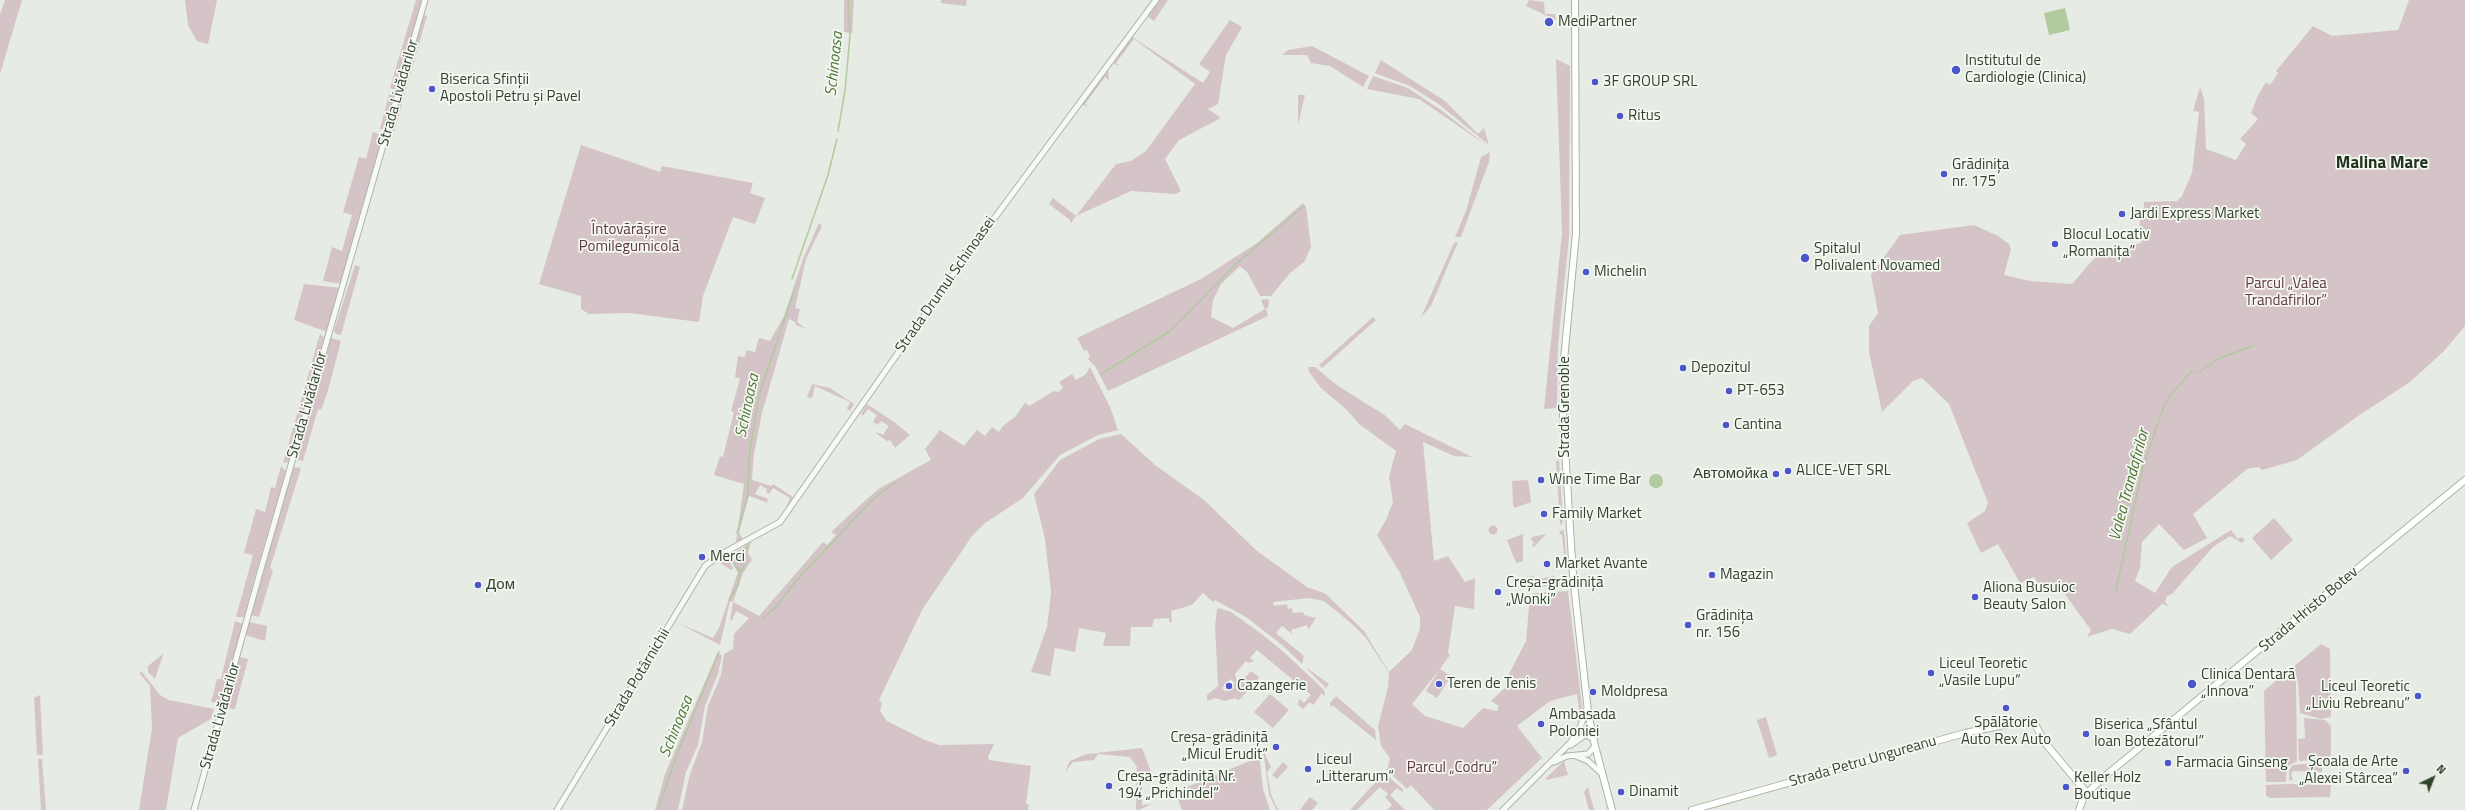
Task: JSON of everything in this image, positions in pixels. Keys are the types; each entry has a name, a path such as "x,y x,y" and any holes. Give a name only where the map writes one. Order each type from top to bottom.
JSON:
{"main road":[{"name":"Strada Grenoble","path":"1574,0 1576,233 1564,360 1563,401 1573,575 1588,706 1593,738 1612,810"},
{"name":"Strada Hristo Botev","path":"2079,810 2082,800 2096,784 2465,480"},
{"name":"Strada Petru Ungureanu","path":"1692,810 1965,733 2021,722 2035,724 2045,743 2076,777 2087,793"}],"street":[{"name":"Strada Livădarilor","path":"194,810 258,576 425,0"},
{"name":"Strada Drumul Schinoasei","path":"724,552 780,522 956,270 1156,0"},
{"name":"Strada Potârnichii","path":"557,810 705,566 724,552"},
{"path":"1503,810 1565,748 1579,730 1588,706"},
{"path":"1565,748 1585,735 1593,738"},
{"path":"1573,743 1572,751 1574,755 1588,761 1602,774"},
{"path":"1551,763 1574,755 1588,754 1595,746"}],"green space":[{"path":"5,0 22,0 0,74 0,14"},
{"path":"185,0 217,0 208,44 197,41 188,25"},
{"path":"416,0 423,0 397,90 390,88"},
{"path":"844,0 854,0 852,33 844,32"},
{"path":"941,0 967,0 966,6 941,3"},
{"path":"1159,0 1168,0 1154,21 1147,16"},
{"path":"1529,0 1544,2 1545,14 1555,14 1556,20 1526,6"},
{"name":"Parcul „Valea Trandafirilor”","path":"2409,0 2465,0 2465,326 2444,351 2410,382 2358,416 2297,460 2262,470 2259,467 2247,469 2193,514 2207,538 2184,550 2159,524 2142,542 2140,568 2135,581 2155,593 2172,567 2231,530 2238,539 2241,537 2245,540 2242,543 2230,536 2213,547 2172,594 2167,596 2165,602 2169,606 2162,604 2130,634 2112,629 2087,637 2091,630 2064,593 2042,590 2034,577 2020,583 1998,544 1981,553 1967,523 1985,511 1988,503 1949,404 1922,378 1913,381 1882,412 1869,352 1869,326 1878,313 1871,275 1900,235 1974,225 1998,236 2009,244 2011,249 2004,275 2030,281 2072,284 2098,254 2141,243 2139,212 2144,210 2144,202 2177,201 2182,196 2192,173 2199,112 2193,111 2200,87 2204,99 2206,149 2236,160 2246,144 2240,139 2258,119 2251,113 2258,95 2266,82 2270,85 2278,73 2276,71 2313,26 2332,36 2398,30"},
{"path":"424,15 427,16 394,132 390,131"},
{"path":"1230,20 1242,27 1226,55 1218,104 1208,109 1221,118 1179,140 1165,159 1181,191 1176,194 1131,191 1076,216 1116,164 1131,161 1146,151 1195,84 1134,39 1116,63 1120,66 1114,64 1113,60 1131,37 1203,83 1210,72 1199,64"},
{"path":"1312,46 1369,76 1363,87 1330,66 1311,63 1307,55 1282,55 1288,50"},
{"path":"1556,59 1570,66 1569,237 1558,345 1557,408 1544,409 1562,233"},
{"path":"1381,60 1445,101 1478,134 1484,128 1489,145 1437,103 1410,86 1375,73"},
{"path":"1108,69 1109,80 1105,77 1085,104 1089,107 1082,105 1076,114 1075,112"},
{"path":"1373,76 1408,88 1441,110 1489,147 1419,99 1367,89"},
{"path":"389,94 395,96 386,130 380,129"},
{"path":"1298,95 1305,95 1298,125"},
{"path":"373,132 385,136 342,284 323,281 332,247 342,251 352,215 343,212 359,157 366,159"},
{"name":"Întovărășire Pomilegumicolă","path":"581,145 660,172 662,166 753,183 750,193 765,198 755,224 733,217 703,296 699,322 630,313 589,314 581,309 581,296 539,284"},
{"path":"1490,152 1489,162 1461,237 1455,237 1466,211 1481,157"},
{"path":"1053,198 1076,216 1071,223 1070,220 1049,204"},
{"path":"1303,203 1306,207 1311,247 1304,262 1290,273 1271,296 1260,296 1247,272 1240,266 1221,284 1213,300 1211,317 1233,328 1265,309 1261,300 1269,300 1268,308 1266,309 1268,316 1108,391 1095,366 1088,359 1090,357 1087,350 1084,351 1077,338 1201,279 1257,243"},
{"path":"819,223 822,226 806,259 795,308 800,309 797,322 806,329 796,325 795,322 789,319 762,413 754,454 752,480 771,486 773,484 793,497 786,508 790,498 773,488 769,494 766,492 767,489 760,485 755,494 768,499 766,505 766,502 749,496 739,533 743,539 736,542 744,484 714,475 720,456 723,457 734,412 731,411 740,379 735,377 738,356 745,357 746,350 755,352 759,338 770,341 784,316 803,259"},
{"path":"1458,242 1431,306 1421,317 1454,243"},
{"path":"355,265 360,267 341,335 336,334 334,331"},
{"path":"304,284 341,288 327,332 294,320"},
{"path":"1373,317 1376,320 1322,368 1319,365"},
{"path":"320,334 324,337 297,437 289,462 283,463"},
{"path":"331,338 341,341 327,394 321,410 318,409 303,461 296,459"},
{"path":"1090,367 1110,407 1118,430 1098,435 1060,455 1023,498 985,523 972,536 922,610 879,700 882,703 880,711 887,721 925,740 939,745 994,744 988,757 989,760 1031,766 1026,804 1029,805 1028,810 682,810 690,774 702,742 708,706 721,675 724,654 733,649 734,634 749,618 736,611 732,620 730,620 733,602 759,616 823,542 827,545 836,535 831,532 868,498 880,488 931,460 925,449 940,430 964,446 977,430 985,436 992,427 999,432 1003,426 1015,417 1025,403 1029,406 1054,391 1058,392 1063,388 1059,382 1072,374 1076,380 1086,374"},
{"name":"Parcul „Codru”","path":"1308,367 1315,367 1338,386 1386,416 1400,430 1405,424 1472,457 1454,456 1423,442 1434,561 1448,556 1465,582 1475,578 1474,609 1455,606 1448,653 1450,655 1412,704 1425,716 1463,728 1483,708 1497,711 1499,706 1491,701 1506,687 1509,674 1526,641 1530,596 1534,593 1568,591 1582,706 1580,718 1577,723 1580,717 1577,694 1550,701 1517,726 1542,758 1487,810 1434,810 1411,785 1407,789 1387,770 1390,758 1381,746 1378,726 1388,687 1389,673 1366,638 1352,624 1324,601 1309,598 1273,602 1274,606 1287,604 1288,609 1292,608 1293,613 1303,612 1304,615 1316,618 1308,630 1307,625 1291,630 1292,634 1282,626 1276,633 1304,656 1302,664 1282,645 1246,617 1215,600 1213,602 1203,593 1192,605 1171,611 1172,622 1169,622 1169,618 1154,619 1152,627 1131,627 1130,646 1103,646 1106,633 1079,628 1075,652 1055,648 1050,676 1031,672 1047,627 1051,592 1045,539 1034,494 1060,460 1099,439 1121,434 1155,465 1204,500 1257,551 1307,587 1326,594 1364,631 1389,672 1412,650 1420,629 1420,617 1400,573 1377,535 1386,520 1393,502 1389,477 1396,451 1359,424 1347,410 1321,388 1309,372"},
{"path":"812,384 830,388 854,404 850,411 847,409 850,402 815,386 812,398 807,397"},
{"path":"867,404 910,435 895,448 890,440 887,441 876,433 877,432 883,435 889,426 881,421 878,425 873,422 877,415 868,409 863,416 861,414"},
{"path":"1559,460 1563,522 1560,525 1556,461"},
{"path":"281,466 286,471 244,617 236,617 253,555 244,553 256,509 265,512 271,487 275,488"},
{"path":"293,467 301,468 270,568 273,570 259,617 251,615"},
{"path":"1528,480 1531,502 1515,508 1513,505 1512,481"},
{"path":"2274,518 2293,540 2271,560 2252,538"},
{"path":"1493,525 1498,530 1493,535 1488,530"},
{"path":"1564,530 1566,553 1564,555 1562,535 1559,534 1560,531"},
{"path":"1523,534 1523,561 1516,563 1507,540"},
{"path":"1546,534 1534,547 1532,546 1534,542 1531,540 1532,537"},
{"path":"751,542 748,553 752,560 743,573 733,602 730,601 720,645 678,623 713,638 719,628 738,572 730,557"},
{"path":"726,557 733,568 731,570 717,561"},
{"path":"1534,576 1534,580 1555,576 1556,582 1565,582 1566,576 1568,585 1528,586 1529,577"},
{"path":"1219,608 1231,612 1263,635 1286,654 1324,690 1324,696 1322,693 1313,705 1310,702 1303,709 1298,705 1299,699 1304,703 1311,695 1257,650 1250,658 1254,661 1249,663 1246,661 1235,674 1238,685 1251,671 1259,677 1238,701 1236,698 1225,701 1215,698 1207,701 1207,695 1218,686 1215,626 1217,609","holes":["1231,679 1235,683 1226,692 1222,688"]},
{"path":"235,621 244,624 223,701 220,703 211,702 217,679 221,679"},
{"path":"249,622 267,626 265,641 245,635"},
{"path":"2321,644 2330,649 2331,717 2321,719 2300,713 2298,682 2292,668"},
{"path":"163,654 155,679 148,672 148,666"},
{"path":"717,654 722,655 718,674 705,706 698,745 686,772 678,810 655,810 665,774"},
{"path":"239,657 248,659 235,709 225,708"},
{"path":"1307,669 1329,684 1326,688"},
{"name":"Teren de Tenis","path":"1440,669 1451,676 1437,698 1426,691"},
{"path":"142,672 160,695 169,700 214,709 211,719 178,738 166,810 139,810 152,728 150,686 139,673"},
{"path":"2286,672 2293,677 2296,682 2297,761 2287,767 2286,782 2266,782 2264,691"},
{"path":"1270,694 1289,710 1273,728 1254,712"},
{"path":"40,695 43,755 37,755 34,698"},
{"path":"1336,696 1375,730 1376,740 1332,705 1331,709 1330,703"},
{"path":"1766,717 1777,755 1769,758 1757,720"},
{"path":"2304,718 2325,720 2331,726 2331,754 2329,758 2299,760 2298,739 2305,738"},
{"path":"1142,748 1151,772 1142,773 1142,805 1152,804 1139,810 1136,810 1137,767 1130,757 1098,754 1094,760 1073,762 1065,772 1070,761 1087,754"},
{"path":"1263,750 1271,767 1267,772 1271,794 1277,808 1280,810 1276,809 1269,794"},
{"path":"1257,758 1260,761 1263,789 1270,810 1182,810 1175,792"},
{"path":"38,759 42,759 46,810 41,810"},
{"path":"2347,760 2351,767 2322,767 2322,772 2293,771 2291,774 2293,780 2318,780 2318,776 2334,776 2334,781 2289,780 2289,770 2293,765"},
{"path":"1564,761 1568,775 1546,780 1546,778"},
{"path":"1283,762 1288,767 1277,779 1272,775"},
{"path":"1384,773 1404,790 1402,792 1397,788 1390,795 1405,810 1387,810 1392,805 1385,797 1388,794 1380,787 1357,810 1350,810"},
{"path":"2266,785 2331,785 2330,797 2270,798 2266,796"},
{"path":"1588,787 1594,810 1589,810 1584,792"},
{"path":"1310,797 1318,803 1312,810 1300,810"}],"shaded area":[{"path":"2065,8 2070,30 2049,35 2044,13"},
{"path":"1653,474 1659,474 1663,478 1663,484 1659,488 1653,488 1649,484 1649,478"}],"waterway":[{"name":"Schinoasa","path":"838,131 845,91 850,35 848,0"},
{"name":"Schinoasa","path":"792,279 828,175 837,139"},
{"path":"1101,374 1170,331 1236,264 1304,206"},
{"name":"Schinoasa","path":"737,533 748,494 749,457 759,395 795,288"},
{"name":"Valea Trandafirilor","path":"2198,373 2218,359 2252,346"},
{"name":"Valea Trandafirilor","path":"2116,590 2143,467 2164,406 2171,394 2192,371"},
{"path":"763,619 776,607 795,582 873,499 897,481"},
{"name":"Schinoasa","path":"729,556 739,572 743,570 747,544"},
{"name":"Schinoasa","path":"729,600 738,585 740,568"},
{"name":"Schinoasa","path":"658,810 678,752 719,652"}],"place":[{"name":"MediPartner","path":"1549,22"},
{"name":"Institutul de Cardiologie (Clinica)","path":"1956,70"},
{"name":"3F GROUP SRL","path":"1595,82"},
{"name":"Biserica Sfinții Apostoli Petru și Pavel","path":"432,89"},
{"name":"Ritus","path":"1620,116"},
{"name":"Grădinița nr. 175","path":"1944,174"},
{"name":"Jardi Express Market","path":"2122,214"},
{"name":"Blocul Locativ „Romanița”","path":"2055,244"},
{"name":"Spitalul Polivalent Novamed","path":"1805,258"},
{"name":"Michelin","path":"1586,272"},
{"name":"Depozitul","path":"1683,368"},
{"name":"PT-653","path":"1729,391"},
{"name":"Cantina","path":"1726,425"},
{"name":"ALICE-VET SRL","path":"1788,471"},
{"name":"Автомойка","path":"1776,474"},
{"name":"Wine Time Bar","path":"1541,480"},
{"name":"Family Market","path":"1544,514"},
{"name":"Merci","path":"702,557"},
{"name":"Market Avante","path":"1547,564"},
{"name":"Magazin","path":"1712,575"},
{"name":"Дом","path":"478,585"},
{"name":"Creșa-grădiniță „Wonki”","path":"1498,592"},
{"name":"Aliona Busuioc Beauty Salon","path":"1975,597"},
{"name":"Grădinița nr. 156","path":"1688,625"},
{"name":"Liceul Teoretic „Vasile Lupu“","path":"1931,673"},
{"name":"Teren de Tenis","path":"1439,684"},
{"name":"Clinica Dentară „Innova”","path":"2192,684"},
{"name":"Cazangerie","path":"1229,686"},
{"name":"Moldpresa","path":"1593,692"},
{"name":"Liceul Teoretic „Liviu Rebreanu”","path":"2418,696"},
{"name":"Spălătorie Auto Rex Auto","path":"2006,708"},
{"name":"Ambasada Poloniei","path":"1541,724"},
{"name":"Biserica „Sfântul Ioan Botezătorul”","path":"2086,734"},
{"name":"Creșa-grădiniță „Micul Erudit”","path":"1276,747"},
{"name":"Farmacia Ginseng","path":"2168,763"},
{"name":"Liceul „Litterarum“","path":"1308,769"},
{"name":"Școala de Arte „Alexei Stârcea”","path":"2406,771"},
{"name":"Creșa-grădiniță Nr. 194 „Prichindel”","path":"1109,786"},
{"name":"Keller Holz Boutique","path":"2066,787"},
{"name":"Dinamit","path":"1621,792"}],"district":[{"name":"Malina Mare","path":"2382,164"}]}
